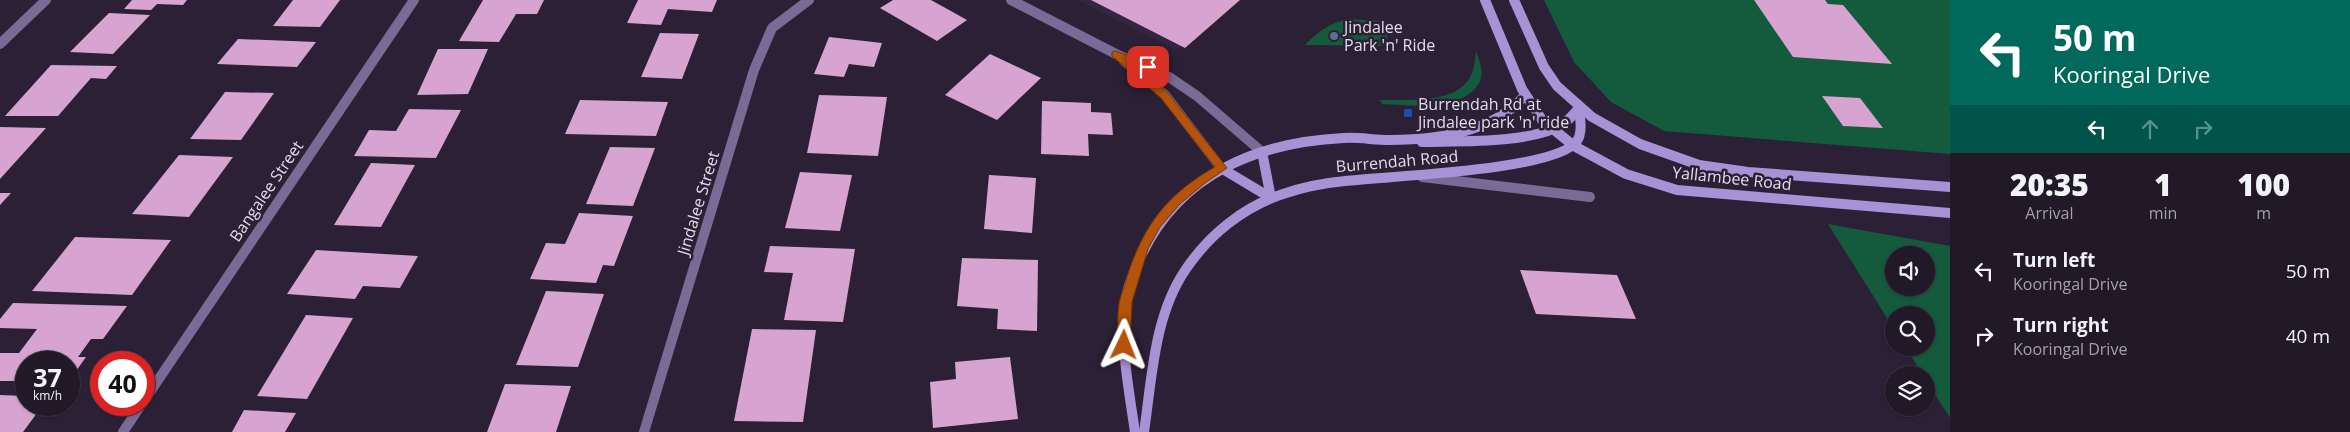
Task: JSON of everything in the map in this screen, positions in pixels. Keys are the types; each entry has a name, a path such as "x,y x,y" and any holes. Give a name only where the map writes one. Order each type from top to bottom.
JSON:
{"street":[{"path":"0,44 46,0"},
{"name":"Bangalee Street","path":"155,385 414,0"},
{"name":"Jindalee Street","path":"644,432 754,70 772,28 809,0"},
{"path":"1011,0 1116,54 1155,70 1184,87 1262,152 1271,198"},
{"name":"Yallambee Road","path":"1485,0 1525,95 1538,115 1551,129 1574,146 1626,174 1677,190 1950,214"},
{"name":"Yallambee Road","path":"1514,0 1544,68 1557,86 1579,108 1614,132 1640,144 1699,165 1748,172 1950,187"},
{"path":"1116,54 1165,95 1221,168 1271,198"},
{"path":"1165,95 1184,87"},
{"path":"1135,432 1124,345 1126,302 1142,248 1156,224 1176,201 1201,180 1221,168 1262,152 1314,140 1348,138 1396,140 1457,131 1497,120 1514,109 1525,95"},
{"path":"1574,146 1579,139 1581,127 1579,108"},
{"name":"Burrendah Road","path":"1396,140 1473,141 1551,129 1571,118 1579,108"},
{"name":"Burrendah Road","path":"1144,432 1161,325 1182,273 1215,233 1234,218 1271,198 1330,181 1362,177 1449,173 1558,154 1574,146"},
{"path":"1414,176 1484,185 1556,191 1590,197"},
{"path":"123,432 134,416"}],"shaded area":[{"path":"1078,0 1240,0 1176,50"}],"green space":[{"path":"1544,0 1950,0 1950,154 1664,131 1611,102 1574,62"},
{"path":"1347,19 1382,21 1390,46 1305,45 1324,29"},
{"path":"1476,51 1481,66 1480,81 1472,91 1462,98 1450,103 1436,105 1382,104 1380,100 1419,100 1446,95 1458,90 1467,82 1473,70"},
{"path":"1828,224 1950,246 1950,418 1935,394 1935,366 1917,366 1911,356 1935,356 1935,306 1885,306 1885,315"}],"building":[{"path":"132,0 187,0 183,5 157,4 151,10 124,9"},
{"path":"293,0 340,0 320,27 273,26"},
{"path":"483,0 544,0 537,14 516,14 499,42 459,41"},
{"path":"638,0 717,0 712,12 668,9 661,25 627,23"},
{"path":"893,0 931,0 967,20 937,41 880,8"},
{"path":"1091,0 1240,0 1185,48"},
{"path":"1754,0 1825,0 1828,4 1843,5 1892,64 1793,57"},
{"path":"109,13 150,15 113,54 70,52"},
{"path":"660,33 699,34 682,79 641,77"},
{"path":"829,37 882,43 874,67 849,64 844,77 814,74"},
{"path":"238,39 316,42 297,67 217,64"},
{"path":"438,49 488,49 468,94 417,95"},
{"path":"990,54 1041,78 997,120 945,95"},
{"path":"51,65 117,66 106,79 91,78 58,116 5,116"},
{"path":"225,92 274,93 241,140 190,139"},
{"path":"819,95 887,97 878,156 807,153"},
{"path":"1822,96 1860,98 1883,128 1843,126"},
{"path":"580,100 668,102 656,136 565,134"},
{"path":"1042,101 1091,103 1091,112 1111,113 1113,135 1088,134 1089,156 1041,154"},
{"path":"409,109 461,110 436,158 354,156 369,130 396,131"},
{"path":"0,127 46,128 0,179"},
{"path":"610,147 655,148 633,206 586,204"},
{"path":"179,155 233,157 189,217 132,214"},
{"path":"371,163 415,165 381,227 334,225"},
{"path":"800,172 852,175 840,231 785,228"},
{"path":"989,175 1036,178 1032,233 984,229"},
{"path":"0,193 11,193 0,205"},
{"path":"579,213 633,216 614,266 603,265 596,283 530,279 546,243 565,244"},
{"path":"75,237 171,240 132,295 32,291"},
{"path":"770,246 855,249 843,322 784,320 793,273 764,272"},
{"path":"316,250 418,256 400,288 363,286 355,299 287,294"},
{"path":"962,258 1038,260 1037,331 997,329 998,309 957,306"},
{"path":"1520,270 1617,275 1636,319 1536,314"},
{"path":"546,291 604,294 578,367 516,365"},
{"path":"13,303 127,306 103,339 91,339 80,354 80,351 20,351 37,329 0,328 0,319"},
{"path":"306,315 353,318 307,399 257,396"},
{"path":"752,329 816,330 803,422 734,421"},
{"path":"0,353 15,353 15,381 0,381"},
{"path":"80,357 86,357 80,365"},
{"path":"1010,357 1018,419 933,428 930,382 956,379 955,362"},
{"path":"505,384 571,386 556,432 487,432"},
{"path":"0,395 15,396 15,416 35,416 23,432 0,432"},
{"path":"244,410 296,413 285,432 232,432"}],"place":[{"name":"Jindalee Park 'n' Ride","path":"1334,36"},
{"name":"Burrendah Rd at Jindalee park 'n' ride","path":"1408,113"}],"route":[{"path":"1124,345 1126,302 1142,248 1156,224 1176,201 1201,180 1221,168 1165,95 1116,54 1148,67"}]}
